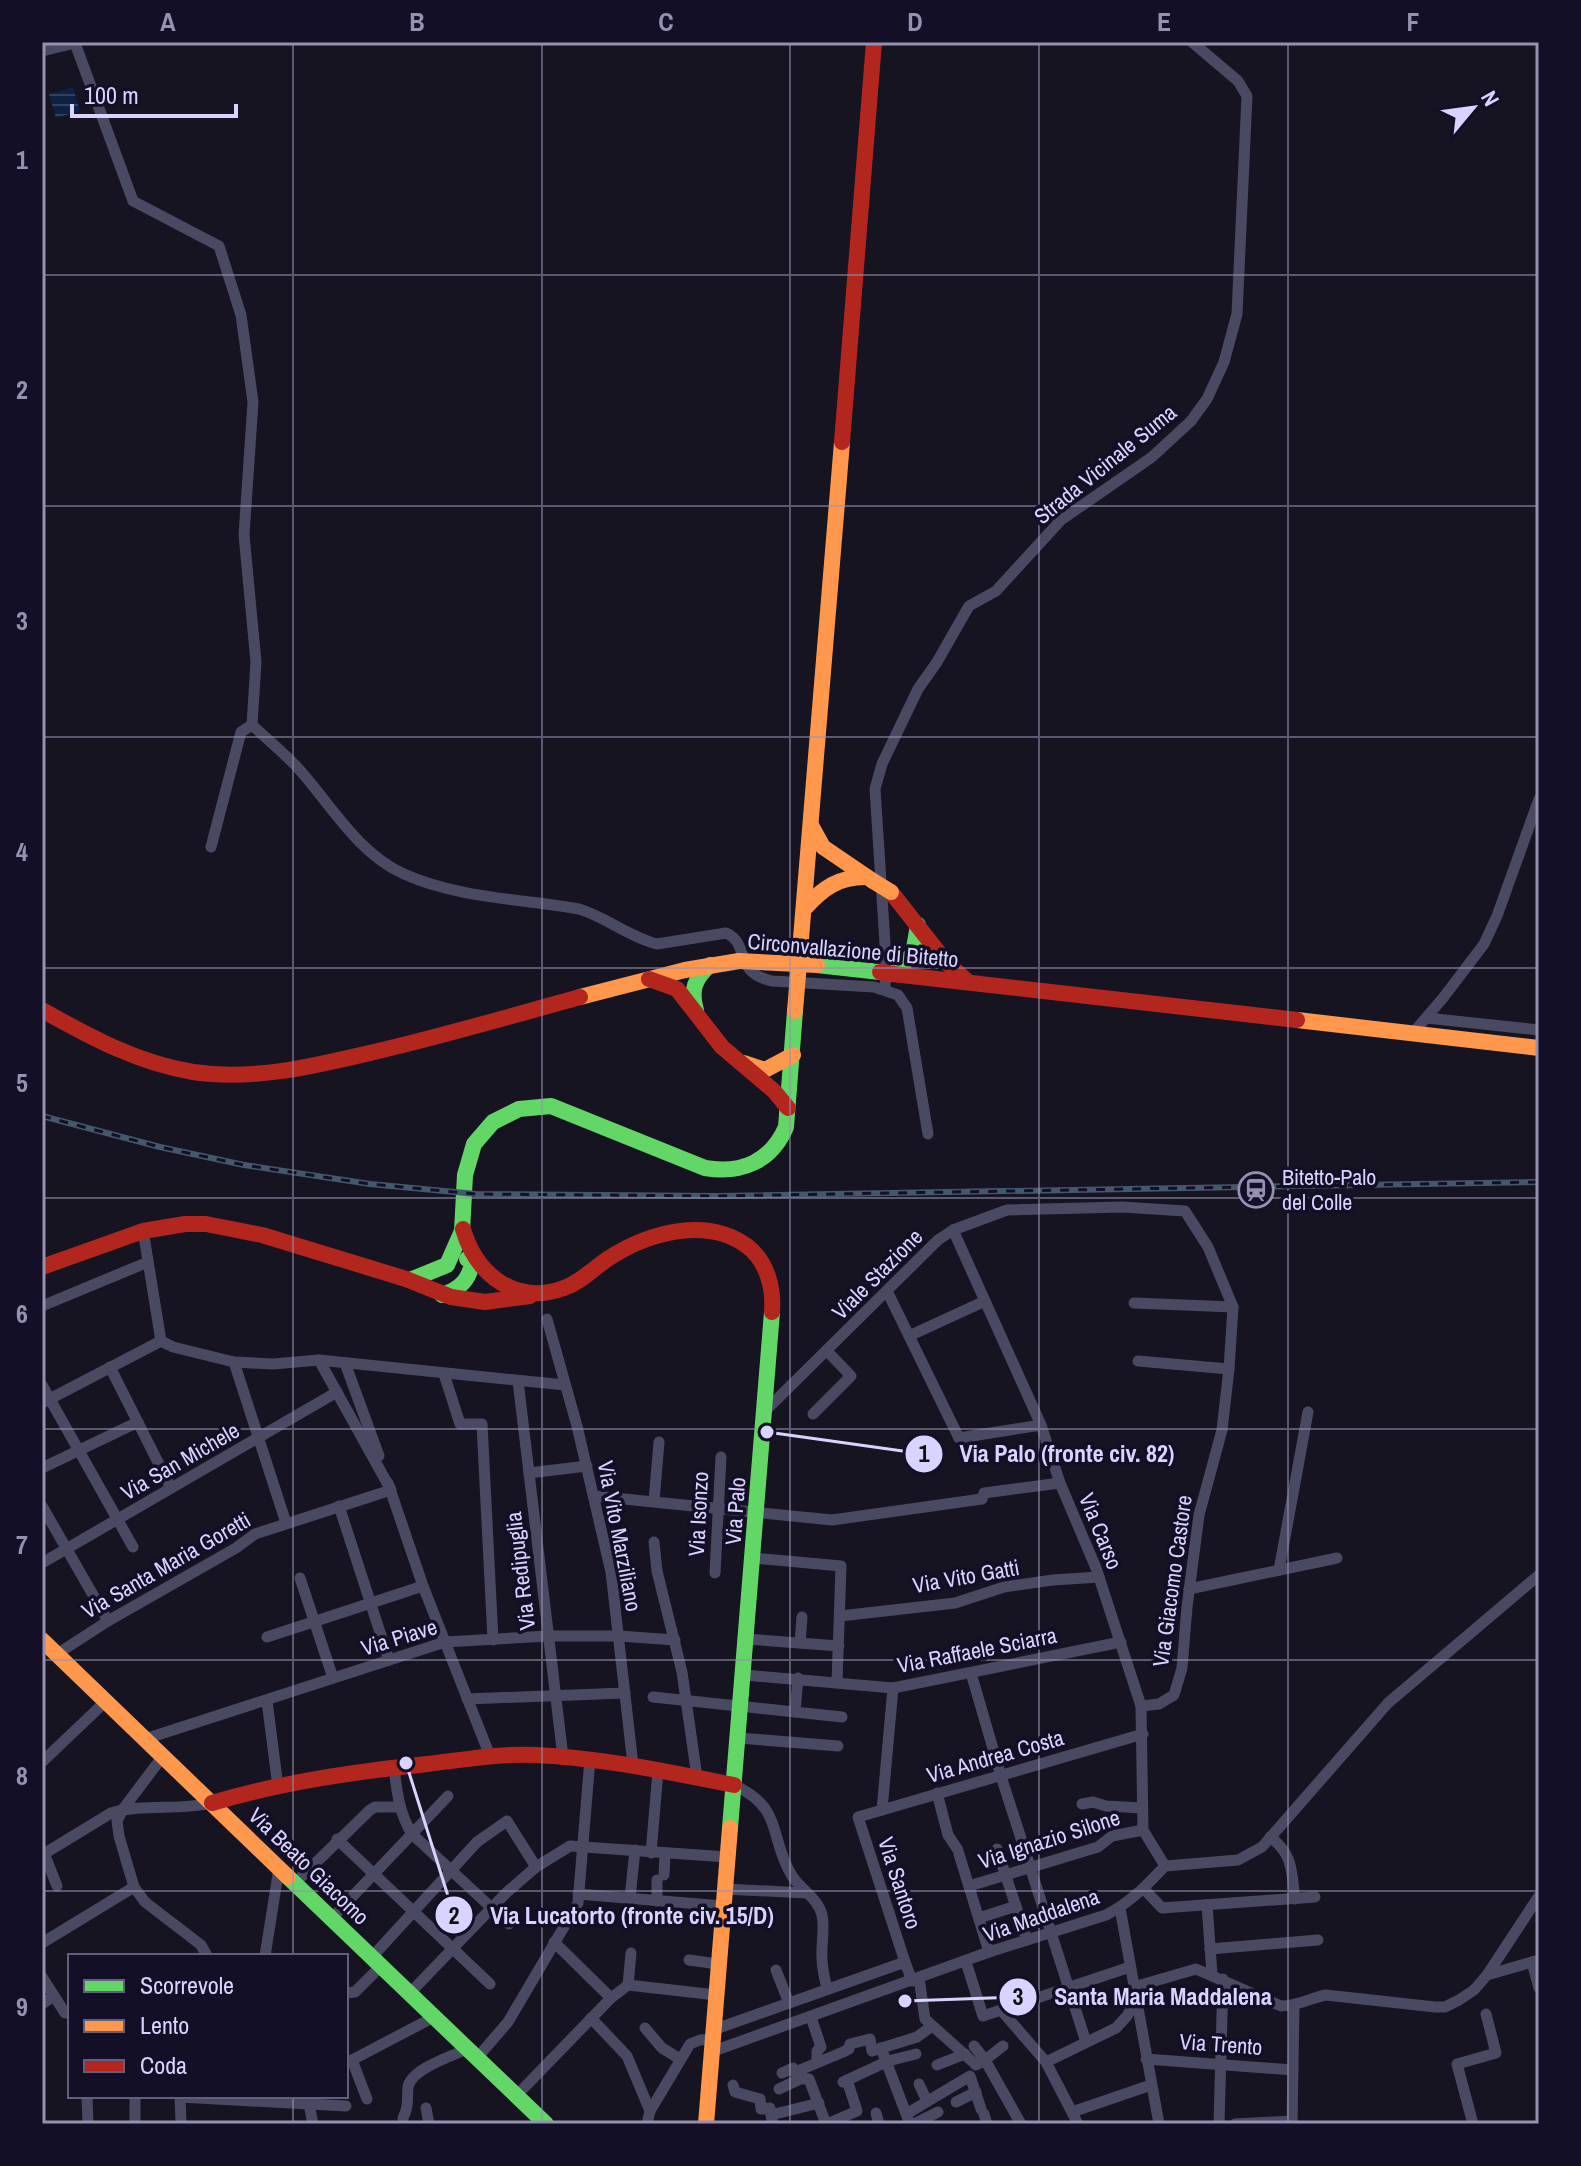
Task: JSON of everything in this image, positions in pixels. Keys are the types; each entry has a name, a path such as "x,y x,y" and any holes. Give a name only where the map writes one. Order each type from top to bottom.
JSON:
{"main road":[{"path":"782,1088 793,1055 806,907 816,850 812,827 874,42"},
{"path":"816,850 891,892 911,913 946,964 970,982"},
{"path":"806,907 828,885 864,878"},
{"path":"887,973 914,956 918,948 918,925"},
{"name":"Circonvallazione di Bitetto","path":"42,1010 92,1038 130,1055 169,1067 206,1074 265,1074 392,1048 647,979 739,961 817,965 1539,1048"},
{"path":"697,1012 692,991 694,982 712,964"},
{"path":"647,979 677,989 736,1061 782,1088"},
{"path":"765,1070 793,1055"},
{"path":"447,1265 463,1229 467,1159 480,1134 500,1115 511,1110 538,1105 566,1110 723,1172 744,1168 774,1149 782,1140 786,1127 788,1108 782,1088 765,1070 736,1061"},
{"name":"Via Palo","path":"42,1267 143,1230 173,1224 230,1226 410,1280 442,1295 492,1302 513,1301 564,1288 628,1245 668,1232 693,1231 731,1237 759,1258 769,1273 773,1303 706,2124"},
{"path":"463,1229 473,1259 488,1276 505,1287 540,1294"},
{"path":"410,1280 447,1265 473,1259"},
{"path":"442,1295 463,1285 471,1274 473,1259"},
{"name":"Via Beato Giacomo","path":"42,1640 517,2095 537,2122"},
{"path":"212,1803 278,1787 490,1756 590,1759 734,1785"}],"street":[{"name":"Strada Vicinale Suma","path":"885,990 886,959 875,789 882,764 918,689 969,606 996,591 1061,520 1152,457 1191,421 1207,399 1224,362 1237,314 1247,96 1238,81 1192,42"},
{"path":"42,51 75,43 133,201 219,246 224,260 241,315 253,402 244,535 256,662 252,725"},
{"path":"252,725 295,764 334,810 343,826 374,855 403,874 475,893 595,913 657,944 726,933 732,935 748,970 756,978 885,990 898,995 907,1008 928,1134"},
{"path":"211,847 241,732 252,725"},
{"path":"1413,1033 1484,944 1539,799"},
{"path":"1427,1018 1539,1030"},
{"name":"Viale Stazione","path":"764,1412 938,1240 953,1230 1007,1210 1122,1207 1185,1211 1208,1247 1233,1307"},
{"path":"143,1230 161,1341"},
{"name":"Via Carso","path":"953,1230 1041,1425 1060,1483 1099,1577 1141,1706"},
{"path":"42,1306 148,1262"},
{"path":"887,1291 959,1438 1041,1425"},
{"path":"909,1336 985,1301"},
{"path":"1134,1303 1233,1307"},
{"name":"Via Giacomo Castore","path":"1141,1706 1159,1704 1174,1695 1182,1668 1199,1515 1222,1430 1233,1307"},
{"name":"Via Vito Marziliano","path":"547,1319 587,1466 611,1572 633,1765"},
{"path":"161,1341 173,1347 234,1362 273,1364 319,1360 565,1385"},
{"path":"46,1401 161,1341"},
{"path":"813,1414 851,1376 827,1351"},
{"path":"319,1360 391,1490"},
{"path":"1138,1361 1229,1369"},
{"path":"234,1362 286,1523"},
{"path":"345,1363 423,1586 490,1756"},
{"path":"110,1367 171,1488"},
{"path":"444,1374 460,1424 482,1424 493,1640"},
{"name":"Via Redipuglia","path":"518,1381 563,1757"},
{"path":"42,1385 46,1401 133,1547"},
{"name":"Via San Michele","path":"42,1563 337,1392"},
{"path":"1279,1570 1308,1412"},
{"path":"42,1468 138,1422"},
{"path":"654,1501 659,1442"},
{"name":"Via Isonzo","path":"715,1573 721,1457"},
{"path":"529,1473 587,1466"},
{"path":"594,1496 832,1520 982,1499 984,1493 1060,1483"},
{"name":"Via Santa Maria Goretti","path":"57,1654 255,1534 391,1490"},
{"path":"42,1506 108,1621"},
{"path":"339,1506 389,1660"},
{"path":"654,1542 657,1571 687,1701 697,1777"},
{"path":"753,1558 841,1566 837,1682"},
{"path":"1189,1589 1337,1558"},
{"path":"1141,1706 1143,1830 1165,1866 1238,1860 1250,1856 1270,1837 1388,1703 1539,1575"},
{"name":"Via Vito Gatti","path":"840,1616 955,1603 1004,1587 1099,1577"},
{"path":"300,1578 333,1678"},
{"path":"267,1637 423,1586"},
{"path":"800,1643 802,1617"},
{"name":"Via Piave","path":"145,1739 445,1642 548,1636 675,1640"},
{"path":"747,1639 839,1646"},
{"name":"Via Raffaele Sciarra","path":"744,1675 893,1688 1121,1642"},
{"path":"971,1673 1086,2042"},
{"path":"795,1712 798,1678"},
{"path":"882,1810 893,1688"},
{"path":"467,1699 625,1693"},
{"path":"653,1697 842,1717"},
{"path":"42,1762 106,1701"},
{"path":"267,1701 278,1787"},
{"name":"Via Andrea Costa","path":"858,1817 1143,1734"},
{"path":"739,1738 838,1746"},
{"path":"163,1756 123,1809 117,1821 119,1836 134,1887 145,1902 193,1939 206,1954"},
{"path":"403,2118 410,2104 408,2084 417,2073 472,2053 508,2022 578,1903 590,1759"},
{"path":"394,1768 399,1807 412,1834 509,1924"},
{"path":"651,1853 658,1771"},
{"path":"734,1785 758,1797 772,1822 791,1875 822,1914 822,1962 827,1989"},
{"path":"937,1793 948,1835 958,1852 989,1952"},
{"path":"332,1918 448,1796"},
{"path":"1082,1804 1093,1802 1142,1808"},
{"path":"57,1886 43,1854 111,1813 123,1809 190,1809 212,1803"},
{"path":"295,1883 337,1839 375,1807 399,1807"},
{"name":"Via Santoro","path":"858,1817 905,1962"},
{"path":"348,1993 355,1992 414,1911 477,1842 507,1821 536,1867"},
{"name":"Via Ignazio Silone","path":"969,1886 1098,1847 1112,1836 1143,1830"},
{"path":"1270,1837 1283,1847 1289,1857 1295,1899"},
{"path":"337,1839 490,1984"},
{"path":"410,1993 492,1908 536,1867 563,1849 583,1846 727,1857"},
{"path":"997,1849 1027,1940"},
{"path":"630,1898 635,1850"},
{"path":"657,1901 665,1854"},
{"name":"Via Maddalena","path":"712,2041 811,2017 989,1952 1106,1915 1144,1889 1165,1866"},
{"path":"265,1954 279,1868"},
{"path":"42,1943 134,1887"},
{"path":"1144,1889 1162,1908 1315,1897"},
{"path":"578,1894 657,1901 808,1893"},
{"path":"1134,1987 1196,1969 1281,2006 1294,2006 1326,1995 1445,2007 1474,1990 1487,1975 1539,1896"},
{"path":"1207,1905 1210,1949 1218,1976 1219,2124"},
{"path":"979,1918 1016,1906"},
{"path":"1120,1908 1159,2124"},
{"path":"1210,1949 1318,1940"},
{"path":"554,1942 611,1998"},
{"path":"628,1985 631,1953"},
{"path":"689,1960 718,1964"},
{"path":"1487,1975 1536,1961 1539,1988"},
{"path":"647,2124 650,2111 690,2044 700,2040 712,2041 789,2003 905,1962 915,1980 925,2019 969,2050 976,2065 985,2063 1003,2046"},
{"path":"966,1962 983,2016 1130,1967"},
{"path":"776,1970 789,2003"},
{"path":"42,1977 65,2013"},
{"path":"517,2095 611,1998 628,1985 716,1995"},
{"path":"42,2004 54,1996"},
{"path":"1046,2062 1116,2028 1135,2001"},
{"path":"1235,2124 1292,2122 1294,2006"},
{"path":"1001,2010 1046,2062 1078,2124"},
{"path":"1473,2124 1457,2064 1496,2053 1486,2014"},
{"path":"367,2099 349,2060 434,2017"},
{"path":"811,2017 821,2047 817,2051 817,2062"},
{"path":"591,2018 627,2056 650,2111"},
{"path":"850,2044 870,2039 872,2051 917,2037 932,2026"},
{"path":"645,2028 662,2048 680,2059"},
{"path":"792,2072 849,2049 847,2031"},
{"path":"881,2048 911,2120"},
{"path":"937,2065 969,2050"},
{"path":"792,2072 809,2079 827,2124 857,2111 845,2081 887,2061 916,2054"},
{"name":"Via Trento","path":"1146,2059 1293,2070"},
{"path":"985,2063 1021,2124"},
{"path":"779,2089 798,2080 792,2072"},
{"path":"911,2120 927,2101 970,2076 984,2116"},
{"path":"919,2084 927,2101"},
{"path":"733,2085 735,2092 748,2092 760,2099 761,2109 770,2108 772,2120 819,2103"},
{"path":"1072,2112 1151,2085"},
{"path":"956,2102 976,2092"},
{"path":"87,2098 88,2124"},
{"path":"135,2098 135,2124"},
{"path":"180,2098 181,2124"},
{"path":"208,2098 292,2100 346,2106"},
{"path":"309,2104 313,2124"},
{"path":"426,2108 429,2124"},
{"path":"911,2120 938,2112"}],"water":[{"path":"73,87 80,111 56,118 49,94"}],"railway":[{"path":"42,1116 244,1165 370,1184 476,1194 717,1196 1539,1182"}],"traffic: fast":[{"path":"893,974 913,954 918,925"},
{"path":"696,1010 695,985 710,965"},
{"path":"817,965 880,972"},
{"path":"410,1280 447,1265 462,1231 465,1175 474,1144 493,1122 519,1109 551,1106 705,1168 742,1167 763,1157 780,1139 786,1127 795,1011"},
{"path":"442,1295 454,1290 467,1278 473,1259 467,1259"},
{"path":"730,1828 772,1312"},
{"path":"288,1877 546,2124"}],"traffic: slow":[{"path":"795,1011 842,442"},
{"path":"812,827 823,847 873,881"},
{"path":"806,907 832,885 865,877"},
{"path":"873,881 891,892"},
{"path":"580,997 685,970 739,961"},
{"path":"739,961 817,965"},
{"path":"1297,1020 1539,1048"},
{"path":"744,1063 765,1070 793,1055"},
{"path":"42,1640 288,1877"},
{"path":"706,2124 730,1828"}],"traffic: jam":[{"path":"842,442 874,42"},
{"path":"891,892 946,962 968,982"},
{"path":"880,972 893,974"},
{"path":"893,974 1297,1020"},
{"path":"649,979 677,989 722,1047 774,1091 788,1108"},
{"path":"42,1010 134,1056 193,1072 239,1075 284,1071 352,1057 580,997"},
{"path":"42,1267 143,1231 206,1224 262,1235 406,1279 451,1297 485,1302 530,1296"},
{"path":"463,1229 477,1260 488,1272 500,1282 529,1293 564,1288 624,1249 659,1235 677,1231 714,1232 747,1246 760,1259 770,1285 772,1312"},
{"path":"212,1803 318,1779 508,1755 611,1762 734,1785"}],"place":[{"name":"Bitetto-Palo del Colle","path":"1256,1190"},
{"name":"Via Palo (fronte civ. 82)","path":"767,1432"},
{"name":"Via Lucatorto (fronte civ. 15/D)","path":"406,1763"},
{"name":"Santa Maria Maddalena","path":"905,2001"}]}
